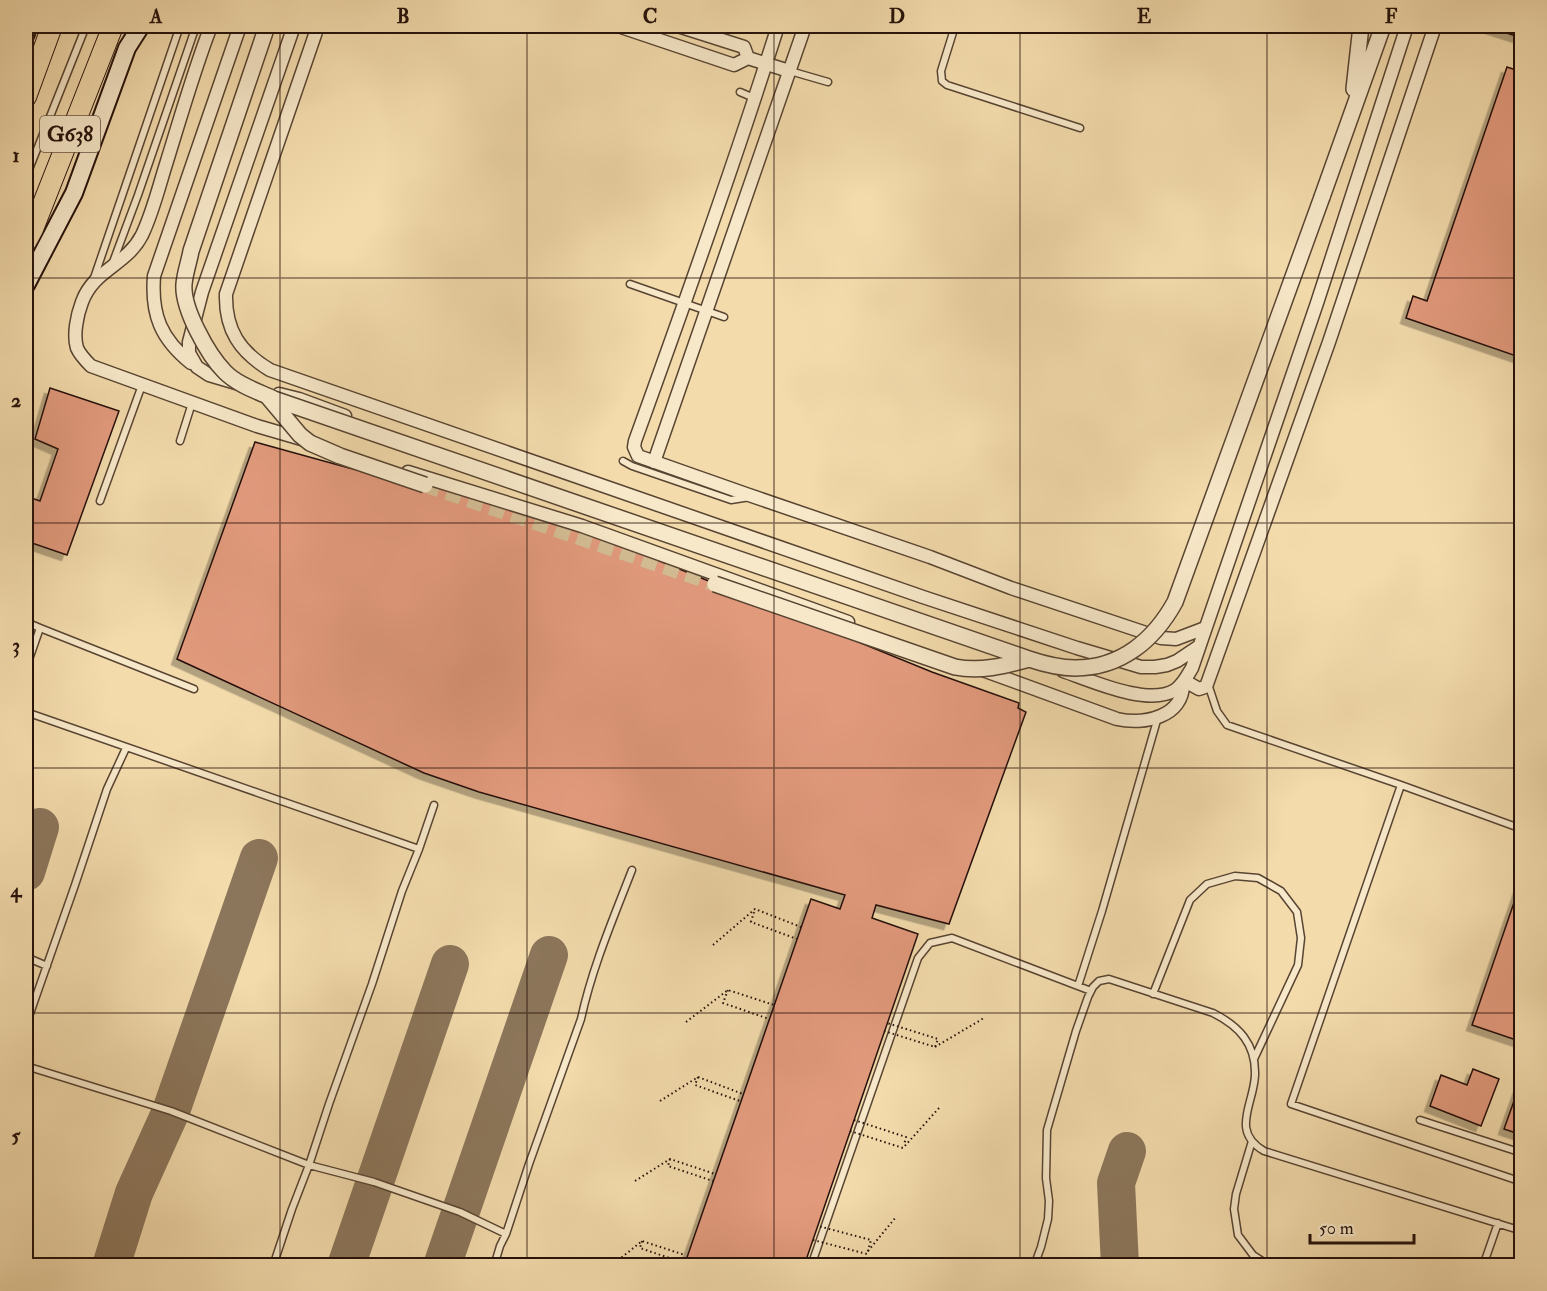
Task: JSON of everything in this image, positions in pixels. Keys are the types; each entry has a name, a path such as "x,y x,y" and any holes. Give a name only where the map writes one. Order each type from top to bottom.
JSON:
{"highway":[{"name":"G638","path":"26,98 52,26"},
{"name":"G638","path":"26,242 111,33"}],"main road":[{"path":"26,34 28,26"},
{"path":"26,285 74,193 127,48 141,26"},
{"path":"111,33 127,48"}],"street":[{"path":"211,26 143,233 129,254 101,274 86,291 79,311 76,334 77,346 83,358 91,366 257,426 582,526 1117,719 1137,722 1158,717 1180,701 1184,682"},
{"path":"240,26 154,276 154,301 164,333 171,345 197,367 208,375 299,399 1116,689 1156,696 1173,692 1184,682 1192,668 1317,303 1407,26"},
{"path":"267,26 191,251 184,286 189,311 197,331 225,372 243,386 266,395 1029,659 1052,666 1074,668 1098,666 1132,652 1153,634 1175,602 1383,26"},
{"path":"197,367 189,353 189,342 202,292 294,26"},
{"path":"318,26 226,294 226,309 230,325 245,352 256,362 270,370 923,597 1077,648 1141,667 1155,668 1177,661 1198,646"},
{"path":"618,26 734,65 748,58 789,71"},
{"path":"678,26 744,47 748,58"},
{"path":"778,26 685,304 634,441 638,456 930,557 1042,599 1161,638 1176,639 1205,628"},
{"path":"654,462 805,26"},
{"path":"1352,113 1361,26"},
{"path":"1184,682 1199,689 1207,684 1329,342 1435,26"},
{"path":"266,395 296,431 310,443 340,456 425,485"},
{"path":"715,584 954,667 968,670 986,669 1029,659"}],"lane":[{"path":"26,177 86,26"},
{"path":"92,284 180,26"},
{"path":"110,268 138,195 196,26"},
{"path":"955,26 941,71 942,81 947,85 1080,128"},
{"path":"789,71 828,82"},
{"path":"740,92 755,98"},
{"path":"630,284 724,318"},
{"path":"100,501 142,385"},
{"path":"180,441 192,402"},
{"path":"623,461 731,500 753,497"},
{"path":"26,622 194,689"},
{"path":"26,668 40,628"},
{"path":"1207,684 1217,711 1227,724 1521,829"},
{"path":"26,712 419,849"},
{"path":"1077,986 1102,911 1158,717"},
{"path":"26,1025 106,789 126,748"},
{"path":"1401,785 1291,1104 1521,1182"},
{"path":"273,1266 372,984 402,891 434,805"},
{"path":"494,1266 580,1019 609,928 632,870"},
{"path":"1153,994 1190,900 1207,885 1235,876 1258,878 1281,891 1298,912 1301,938 1298,965 1254,1059"},
{"path":"811,1266 918,958 930,943 952,938 1091,991"},
{"path":"26,957 47,966"},
{"path":"1034,1266 1048,1219 1047,1130 1076,1031 1091,991 1099,981 1109,979 1213,1013 1242,1032 1254,1059 1255,1076 1246,1127 1248,1136 1255,1145 1264,1150 1521,1231"},
{"path":"26,1066 171,1111 309,1165 374,1182 460,1212 506,1234"},
{"path":"1420,1120 1521,1153"},
{"path":"1252,1141 1236,1194 1234,1209 1238,1235 1253,1255 1270,1266"},
{"path":"1483,1266 1498,1223"}],"path":[{"path":"755,909 801,927"},
{"path":"755,909 751,922 797,939"},
{"path":"714,945 755,909"},
{"path":"728,990 774,1005"},
{"path":"728,990 723,1003 769,1020"},
{"path":"686,1022 728,990"},
{"path":"884,1031 935,1047 984,1018"},
{"path":"887,1023 938,1039 935,1047"},
{"path":"698,1077 743,1094"},
{"path":"660,1101 698,1077"},
{"path":"698,1077 695,1085 740,1101"},
{"path":"903,1148 939,1108"},
{"path":"854,1120 906,1137 903,1148"},
{"path":"850,1131 903,1148"},
{"path":"670,1159 715,1174"},
{"path":"670,1159 668,1166 713,1181"},
{"path":"635,1181 670,1159"},
{"path":"813,1240 867,1254 896,1217"},
{"path":"818,1226 871,1240 868,1251"},
{"path":"642,1241 685,1255"},
{"path":"642,1241 640,1248 684,1263"},
{"path":"611,1266 642,1241"}],"building":[{"path":"1492,26 1522,26 1522,38 1491,28"},
{"path":"1507,67 1522,72 1522,358 1406,318 1413,296 1427,301"},
{"path":"50,388 119,411 67,555 26,541 26,496 40,501 58,449 35,439"},
{"path":"255,442 349,468 450,490 561,524 645,555 932,672 1019,703 1018,708 1026,712 949,924 876,905 872,918 918,934 804,1266 684,1266 811,899 840,909 845,895 479,792 424,773 177,659"},
{"path":"1520,885 1522,885 1522,1042 1472,1025"},
{"path":"1473,1069 1499,1079 1481,1126 1430,1106 1441,1075 1467,1085"},
{"path":"1519,1087 1522,1088 1522,1135 1504,1129"}],"taxiway":[{"path":"26,872 40,827"},
{"path":"111,1266 134,1193 171,1111 259,858"},
{"path":"442,1266 549,955"},
{"path":"346,1266 450,964"},
{"path":"1120,1266 1116,1183 1127,1151"}],"tunnel":[{"path":"425,485 715,584"}]}
